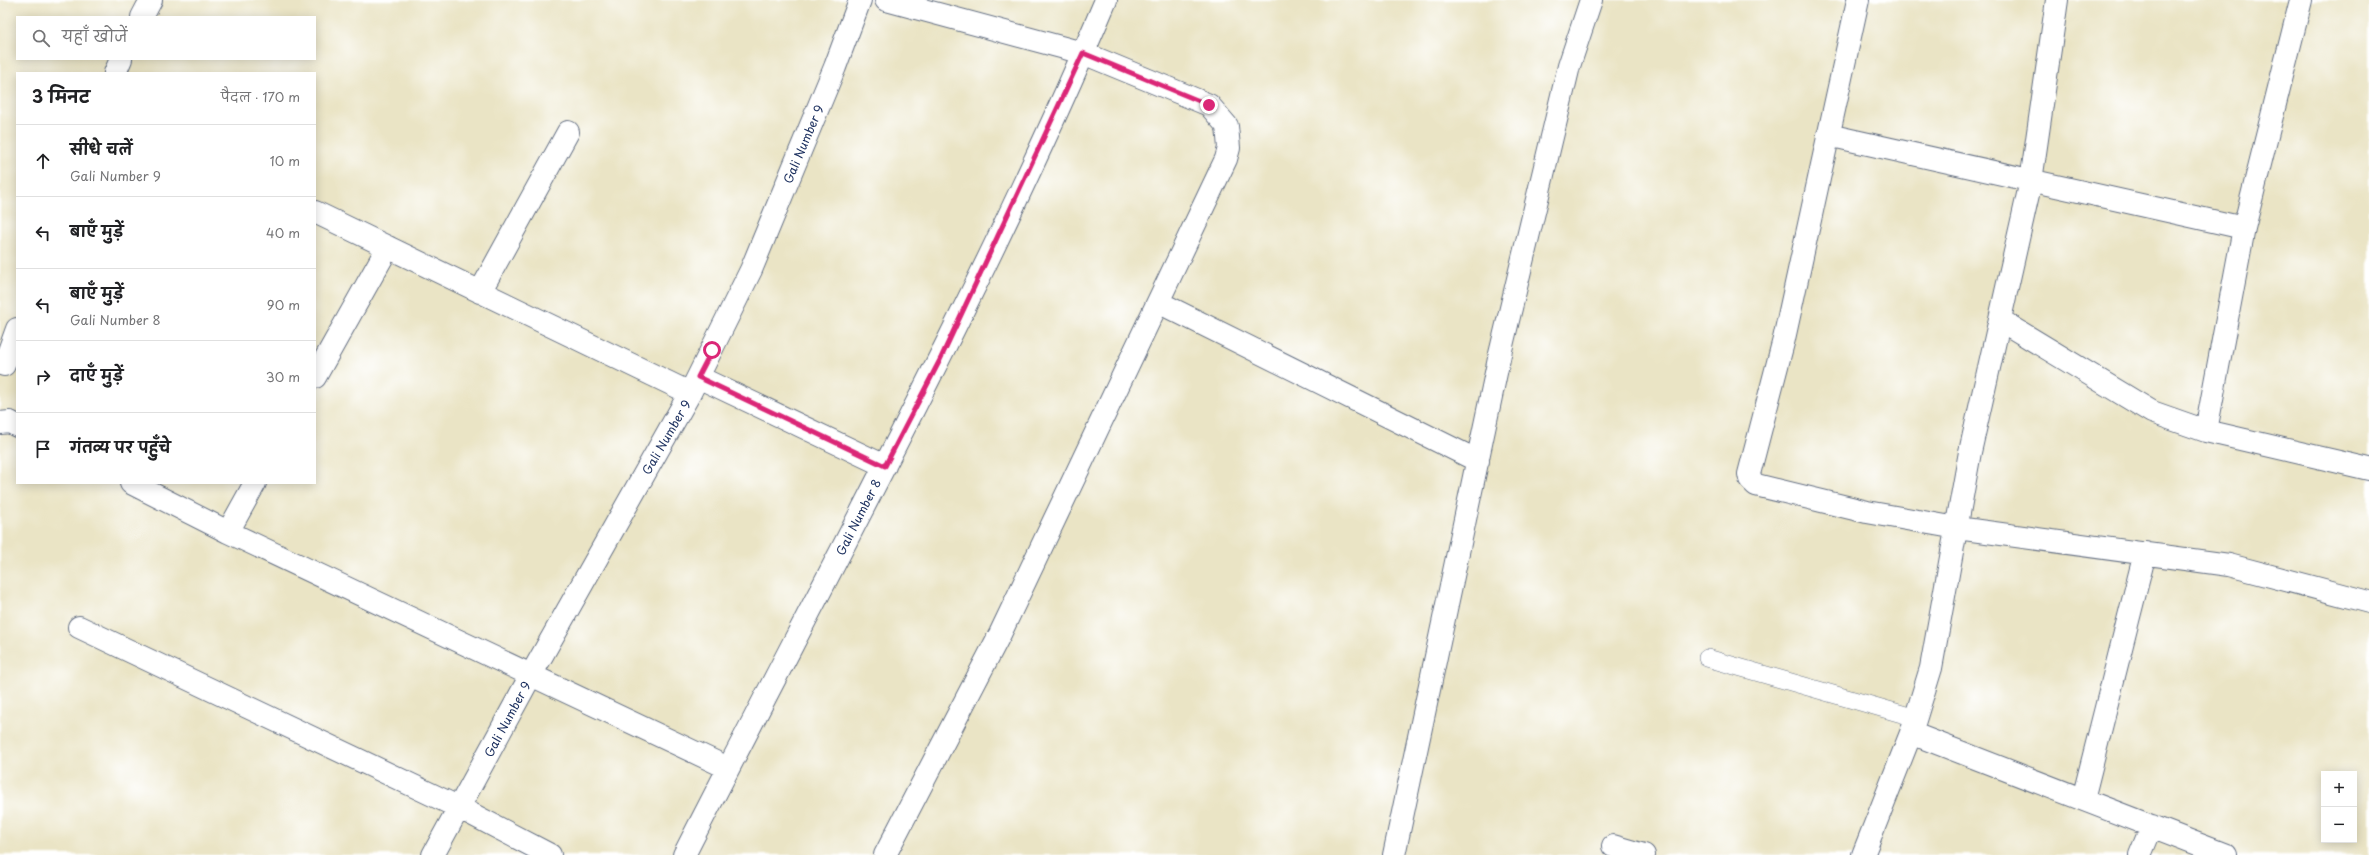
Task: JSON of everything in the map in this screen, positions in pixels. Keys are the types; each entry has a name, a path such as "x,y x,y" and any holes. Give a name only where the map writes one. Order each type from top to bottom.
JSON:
{"street":[{"path":"143,16 151,0"},
{"name":"Gali Number 9","path":"433,855 460,808 531,675 694,385 751,270 860,0"},
{"path":"885,855 1000,634 1226,159 1229,148 1226,126 1209,105 1083,53 886,0"},
{"name":"Gali Number 8","path":"684,855 940,360 1083,53 1106,0"},
{"path":"1394,855 1500,354 1569,66 1591,0"},
{"path":"1858,0 1784,339 1749,474 1750,479 1756,485 1867,512 1957,528 2229,565 2369,602"},
{"path":"1863,855 1914,726 1931,668 1970,452 2032,181 2057,0"},
{"path":"2206,431 2244,228 2301,0"},
{"path":"115,72 121,60"},
{"path":"480,292 568,132"},
{"path":"1828,135 2244,228"},
{"path":"316,212 480,292 885,466"},
{"path":"316,375 388,247"},
{"path":"1158,302 1478,461"},
{"path":"2000,320 2152,412 2206,431 2369,469"},
{"path":"4,365 16,332"},
{"path":"0,423 10,422 16,425"},
{"path":"134,484 228,532 728,768"},
{"path":"228,532 254,484"},
{"path":"2083,799 2144,553"},
{"path":"79,627 460,808 550,855"},
{"path":"1914,726 2083,799 2226,855"},
{"path":"2140,855 2152,826"},
{"path":"1613,846 1644,855"}],"lane":[{"path":"1707,658 1914,726"}],"route":[{"path":"712,350 698,377 885,466 940,360 1083,53 1209,105"}]}
